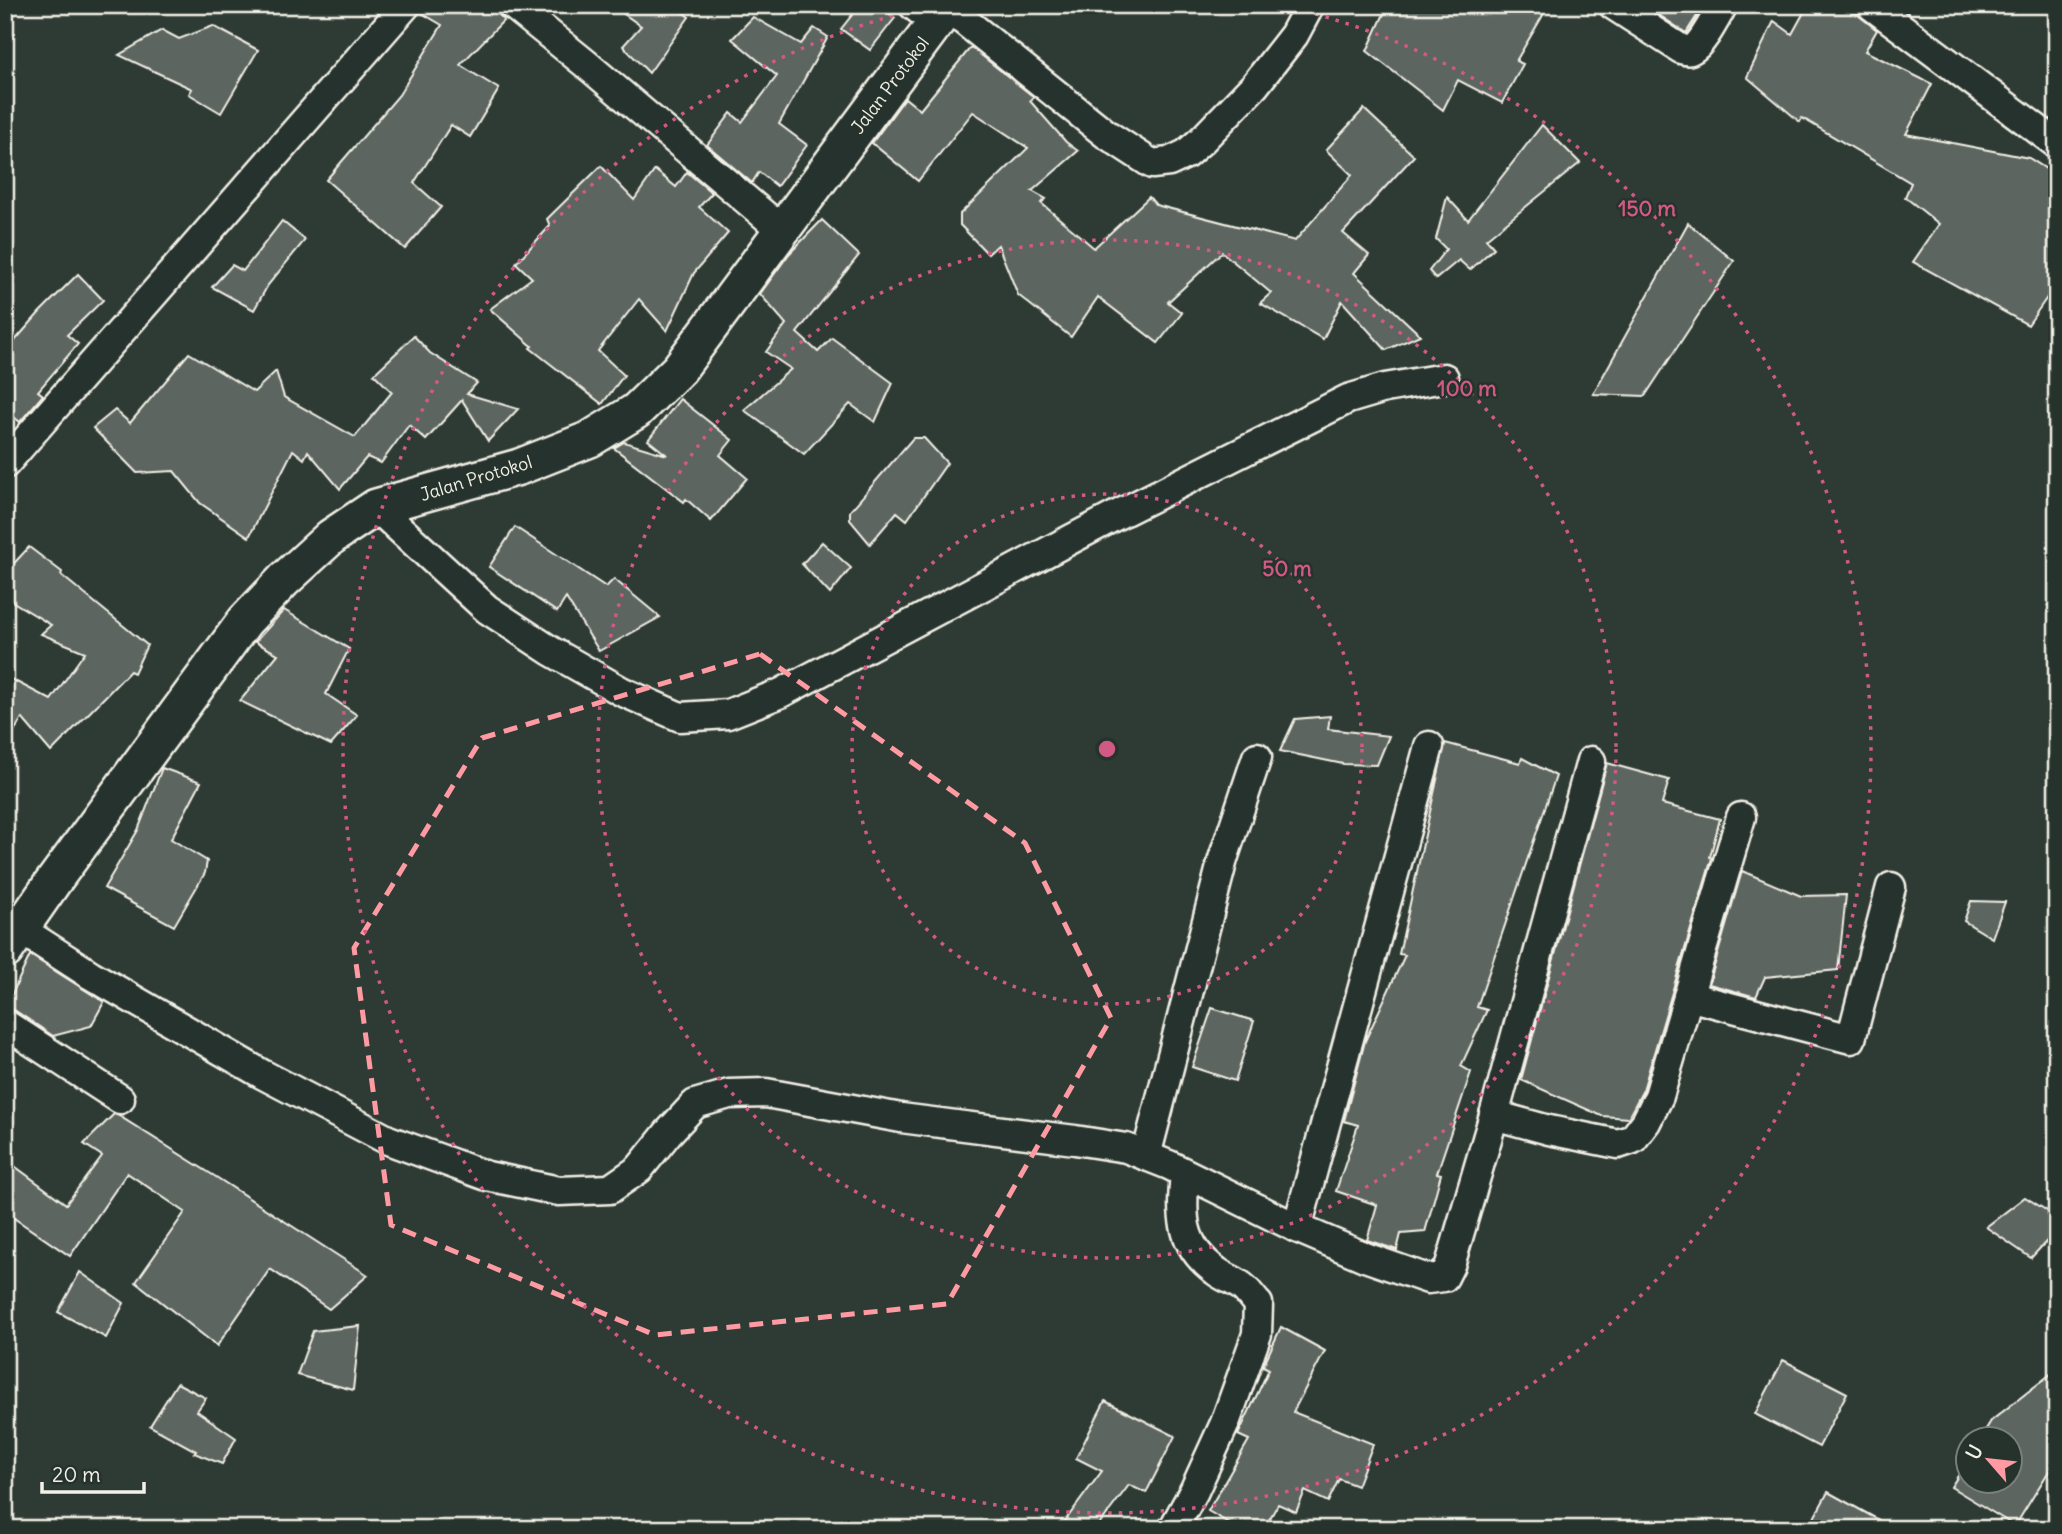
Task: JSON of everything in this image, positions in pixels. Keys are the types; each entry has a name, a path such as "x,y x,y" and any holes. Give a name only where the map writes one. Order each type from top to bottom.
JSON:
{"street":[{"path":"5,464 405,5"},
{"path":"513,5 782,230"},
{"path":"936,10 980,32 1106,134 1152,164 1169,162 1202,140 1255,85 1294,35 1310,5"},
{"path":"1613,5 1681,49 1689,51 1701,40 1723,5"},
{"path":"1871,5 2057,144"},
{"name":"Jalan Protokol","path":"13,940 245,621 331,537 376,507 519,467 590,439 636,411 679,369 782,230 936,10"},
{"path":"376,507 487,609 551,651 621,691 680,717 728,714 781,693 1115,516 1348,399 1385,388 1444,377"},
{"path":"1297,1228 1429,746"},
{"path":"1146,1156 1223,859 1257,757"},
{"path":"13,940 91,975 262,1074 388,1140 487,1177 559,1191 610,1189 639,1168 695,1104 729,1094 766,1093 901,1118 1126,1148 1297,1228 1428,1279 1444,1277 1450,1265 1591,761"},
{"path":"1494,1115 1618,1144 1633,1139 1646,1122 1659,1096 1741,817"},
{"path":"1688,996 1851,1039 1891,887"},
{"path":"5,1024 120,1099"},
{"path":"1173,1529 1194,1491 1225,1423 1257,1334 1258,1304 1241,1285 1217,1272 1196,1254 1184,1228 1182,1206 1185,1174"}],"highlighted area":[{"path":"760,654 1025,843 1111,1018 947,1304 655,1335 391,1225 354,948 482,738"}],"building":[{"path":"422,5 489,5 504,20 460,65 499,89 470,137 451,125 414,183 441,207 405,249 326,180 399,95 442,25 420,12"},
{"path":"611,5 674,5 689,17 649,73 623,46 641,26"},
{"path":"860,5 878,5 895,18 870,50 841,29"},
{"path":"1388,5 1549,5 1516,61 1523,64 1502,103 1458,80 1443,110 1367,51"},
{"path":"1644,5 1704,5 1686,33"},
{"path":"1808,5 1838,5 1858,15 1877,30 1865,51 1932,84 1906,134 2029,158 2057,176 2057,283 2028,325 1913,262 1939,224 1905,197 1911,183 1802,118 1800,122 1747,77 1774,21 1792,34"},
{"path":"753,17 801,44 814,28 828,37 779,124 807,145 777,186 759,172 752,183 707,145 731,113 742,122 777,76 732,39"},
{"path":"213,26 258,50 221,113 189,94 192,89 119,55 162,30 179,39"},
{"path":"971,47 1034,97 1030,101 1066,142 1078,151 1032,191 1046,199 1041,203 1094,248 1149,197 1156,205 1295,241 1352,175 1326,150 1364,109 1414,156 1343,233 1369,255 1354,273 1420,335 1386,350 1342,301 1323,339 1260,303 1271,293 1222,252 1168,302 1182,313 1158,343 1098,297 1071,337 1018,295 998,245 988,254 960,225 960,214 1028,148 973,112 918,181 872,143 905,98 920,110"},
{"path":"1542,125 1580,163 1486,239 1494,248 1470,270 1459,260 1436,279 1429,271 1446,249 1436,239 1447,197 1468,220"},
{"path":"601,166 634,200 655,170 676,187 687,172 712,193 699,207 728,233 694,273 667,331 639,299 598,351 624,375 602,404 530,348 532,346 490,309 532,278 516,263 550,226 547,219"},
{"path":"822,220 859,255 797,333 818,352 832,338 893,383 875,422 850,404 804,454 744,410 791,369 766,352 786,324 760,294 789,254"},
{"path":"282,221 305,240 268,285 254,310 212,287 232,265 243,271"},
{"path":"1688,223 1734,261 1645,396 1593,394"},
{"path":"78,274 103,300 67,335 78,344 38,391 43,395 20,422 5,410 5,352"},
{"path":"414,336 430,353 477,383 467,394 518,409 488,441 462,400 426,440 409,425 381,463 367,457 340,489 308,451 304,459 293,450 249,537 200,503 174,471 137,473 93,428 115,410 130,423 189,353 254,392 276,371 284,397 355,437 392,392 374,374"},
{"path":"680,399 732,440 720,455 747,478 711,521 686,499 684,502 614,448 624,442 667,455 648,440"},
{"path":"913,438 924,438 947,463 907,520 897,512 870,544 850,520 850,511"},
{"path":"515,527 606,587 614,579 660,617 599,651 566,598 557,612 489,567"},
{"path":"822,542 851,568 830,594 802,564"},
{"path":"29,547 147,645 134,673 130,671 51,752 22,718 5,747 5,676 51,700 85,652 41,634 51,625 5,597 5,573"},
{"path":"284,610 349,649 326,694 357,715 331,745 240,701 278,654 255,642"},
{"path":"1330,716 1328,729 1389,736 1377,765 1343,764 1280,751 1295,719"},
{"path":"1445,743 1520,763 1522,758 1556,776 1477,1007 1487,1010 1461,1066 1471,1072 1437,1173 1441,1174 1425,1232 1401,1234 1397,1250 1367,1240 1377,1205 1336,1191 1358,1125 1344,1121 1365,1041 1405,955 1399,954"},
{"path":"1607,763 1669,780 1662,804 1720,819 1710,857 1712,858 1643,1090 1628,1118 1602,1116 1521,1080"},
{"path":"162,768 201,782 171,839 207,861 205,873 174,926 104,888 138,830"},
{"path":"1742,871 1801,896 1846,895 1838,970 1765,977 1756,997 1709,984"},
{"path":"1971,901 2005,902 1992,938 1964,921"},
{"path":"30,955 104,1002 91,1026 53,1036 6,1007"},
{"path":"1212,1008 1254,1021 1235,1081 1192,1067"},
{"path":"114,1114 368,1275 329,1309 270,1269 217,1346 136,1282 185,1212 127,1173 70,1256 5,1212 5,1159 66,1204 102,1156 84,1144"},
{"path":"2025,1197 2057,1217 2057,1230 2031,1258 1986,1227"},
{"path":"80,1272 124,1303 106,1338 58,1312"},
{"path":"360,1326 353,1390 297,1375 313,1331"},
{"path":"1281,1327 1325,1351 1293,1412 1373,1444 1357,1486 1339,1479 1328,1502 1305,1491 1296,1512 1278,1504 1264,1529 1239,1529 1208,1511 1249,1440 1238,1435 1269,1369 1263,1366"},
{"path":"1783,1360 1847,1393 1819,1447 1755,1414"},
{"path":"2057,1369 2057,1458 2015,1526 1966,1496 2024,1496 2024,1426 1988,1426"},
{"path":"177,1383 206,1398 197,1411 236,1438 222,1464 194,1453 196,1451 150,1426"},
{"path":"1105,1401 1175,1436 1146,1493 1129,1485 1096,1529 1059,1529 1102,1471 1076,1458"},
{"path":"1828,1492 1895,1529 1808,1529"}]}
